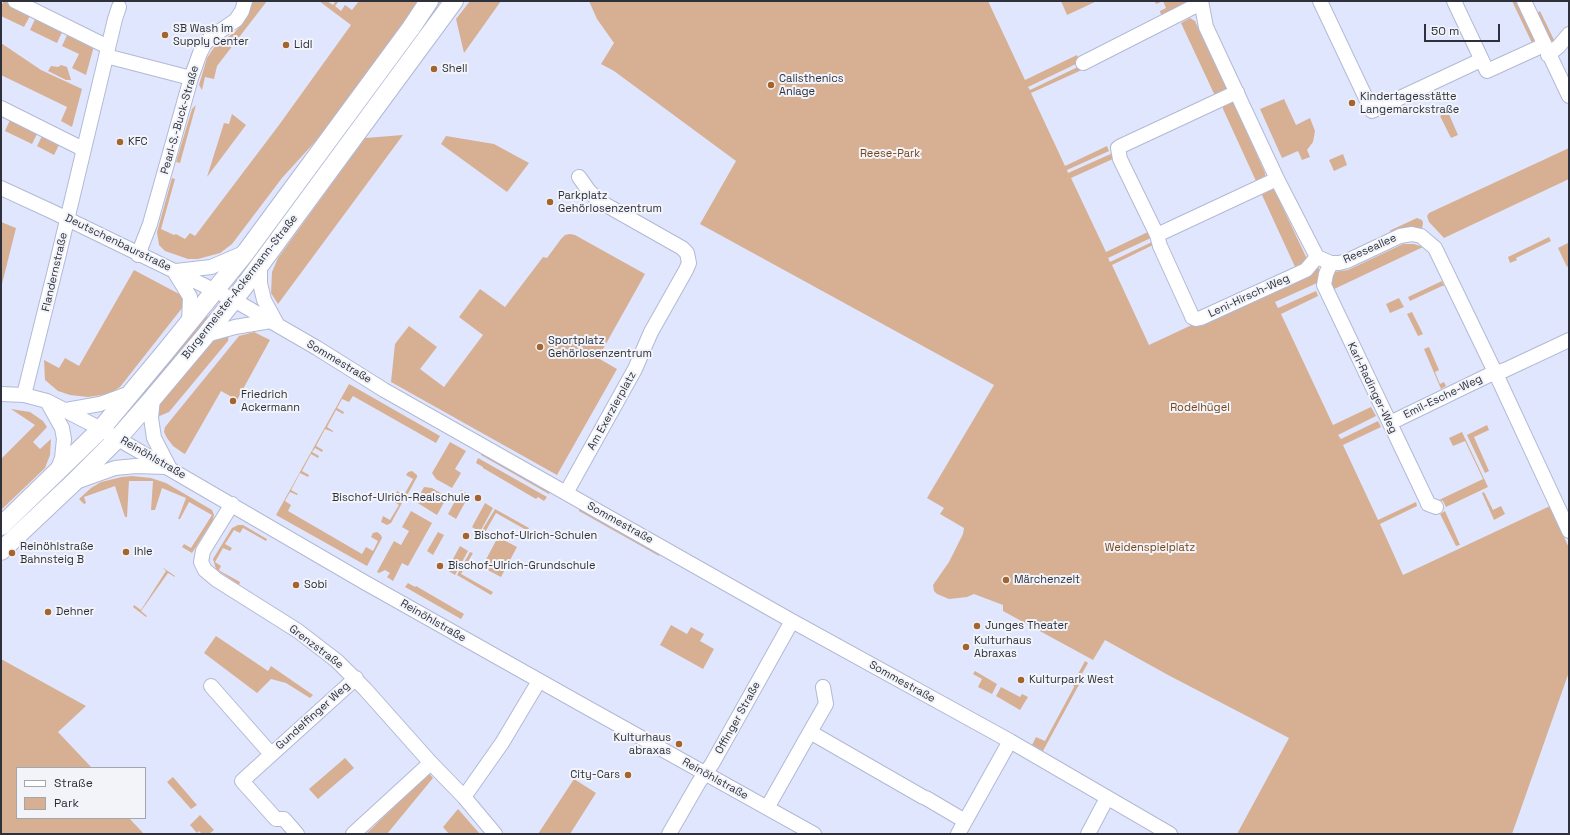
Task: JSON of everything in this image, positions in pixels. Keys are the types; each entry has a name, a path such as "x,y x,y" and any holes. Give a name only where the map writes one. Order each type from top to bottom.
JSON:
{"main road":[{"name":"Bürgermeister-Ackermann-Straße","path":"1,526 101,429 189,323 246,252 411,28 429,1"},
{"name":"Bürgermeister-Ackermann-Straße","path":"1,551 118,438 206,335 260,265 454,1"}],"street":[{"path":"15,1 107,51 191,78"},
{"name":"Pearl-S.-Buck-Straße","path":"138,255 150,224 191,78 204,45 210,38 236,20 242,11 245,1"},
{"path":"1320,1 1372,111 1481,60"},
{"path":"1454,1 1487,72 1559,46 1569,34"},
{"path":"1524,1 1569,96"},
{"path":"1083,63 1201,2 1206,27 1277,179 1317,257"},
{"name":"Flandernstraße","path":"24,396 83,149 119,7"},
{"path":"1237,92 1118,148 1120,159 1157,235 1277,179"},
{"path":"1,108 83,149"},
{"name":"Am Exerzierplatz","path":"566,493 638,365 651,332 686,270 688,263 687,253 682,248 599,201 589,191 579,177"},
{"name":"Deutschenbaurstraße","path":"1,188 234,300"},
{"name":"Reeseallee","path":"1317,257 1331,263 1339,263 1347,261 1400,236 1412,234 1425,238 1435,248 1496,374 1569,531"},
{"name":"Leni-Hirsch-Weg","path":"1157,235 1160,246 1192,317 1196,319 1306,270 1317,257"},
{"path":"189,323 190,297 174,271 211,267 246,252"},
{"name":"Karl-Radinger-Weg","path":"1331,263 1326,274 1324,285 1428,504 1436,507"},
{"path":"206,335 235,327 274,323 264,300 260,284 260,265"},
{"name":"Sommestraße","path":"234,300 566,493 792,621 1010,741 1170,834"},
{"name":"Emil-Esche-Weg","path":"1390,422 1489,375 1496,374 1569,340"},
{"path":"66,410 100,404 132,392"},
{"name":"Reinöhlstraße","path":"1,394 24,396 47,401 118,438 364,582 814,834"},
{"path":"73,483 115,468 136,466 168,467 154,438 151,418 153,398"},
{"path":"47,401 62,428 64,439 62,458 55,475"},
{"name":"Grenzstraße","path":"232,504 202,550 201,562 205,570 217,580 298,631 337,661 356,678 430,762 464,797 495,834"},
{"name":"Offinger Straße","path":"669,834 706,773 792,621"},
{"name":"Gundelfinger Weg","path":"297,834 284,819 276,819 242,781 356,678"},
{"path":"464,797 502,743 539,681"},
{"name":"Gundelfinger Weg","path":"211,686 271,754"},
{"path":"767,808 826,704 823,687"},
{"path":"810,732 965,821"},
{"path":"958,834 1010,741"},
{"path":"352,834 430,762"},
{"path":"1088,834 1107,798"}],"green space":[{"path":"4,1 31,14 24,27 1,16 1,6"},
{"path":"253,1 267,1 217,66 214,79 205,77 202,90 199,85 207,58 215,46 235,32 244,22"},
{"path":"319,1 327,1 333,5 336,1 339,1 335,6 341,11 345,5 352,10 359,1 419,1 323,133 282,178 232,244 220,253 198,259 188,259 165,251 159,245 157,232 172,178 175,179 161,229 185,239 190,233 195,236 279,125 351,25"},
{"path":"437,1 441,1 429,17 415,43 241,278 239,276 312,178"},
{"path":"470,1 501,1 464,53 456,19"},
{"name":"Reese-Park","path":"589,1 988,1 1025,80 1077,55 1080,62 1028,87 1030,90 1082,65 1084,69 1031,93 1065,166 1107,146 1109,151 1067,170 1068,173 1113,153 1115,158 1071,178 1106,252 1150,231 1153,237 1108,258 1110,262 1152,242 1153,245 1112,265 1149,345 1318,266 1320,271 1317,283 1275,302 1278,308 1316,291 1318,296 1281,314 1333,425 1371,407 1376,416 1338,435 1341,439 1378,421 1381,427 1343,445 1378,520 1416,502 1417,506 1380,524 1403,575 1550,506 1569,548 1569,672 1512,834 1237,834 1289,738 1168,675 1105,640 1093,660 1003,611 1003,605 974,594 967,597 949,599 937,594 934,591 933,585 949,562 963,534 964,528 940,514 944,508 927,498 994,385 700,224 736,161 614,71 601,64 614,43 597,19"},
{"path":"1061,1 1097,1 1067,15"},
{"path":"1163,1 1156,4 1155,2"},
{"path":"1163,1 1183,1 1186,3 1161,15 1160,11 1166,8"},
{"path":"1512,1 1517,1 1537,44 1533,45"},
{"path":"1540,11 1555,42 1550,40 1537,13"},
{"path":"36,17 63,30 57,43 30,30"},
{"path":"1190,18 1195,21 1226,87 1226,90 1216,98 1181,23"},
{"path":"68,33 94,46 86,75 72,68 79,54 62,46"},
{"path":"1,43 41,70 82,89 72,127 61,121 67,107 1,75"},
{"path":"61,65 67,67 71,80 66,80 48,71 51,66 58,67"},
{"path":"1284,99 1296,125 1310,118 1315,131 1313,142 1307,150 1310,157 1302,160 1298,151 1282,158 1260,109"},
{"path":"1231,102 1234,103 1265,173 1265,176 1256,181 1223,109 1223,105"},
{"path":"196,105 180,163 176,162 192,109"},
{"path":"1448,112 1458,135 1451,138 1440,116"},
{"path":"232,114 246,125 207,177 224,123 229,124"},
{"path":"10,120 37,134 32,144 5,131"},
{"path":"403,135 278,304 271,293 272,272 278,258 365,138"},
{"path":"42,136 59,145 54,155 37,146"},
{"path":"446,136 494,144 529,163 507,192 441,144"},
{"path":"1569,148 1569,179 1444,238 1429,222 1427,216 1429,213"},
{"path":"1343,154 1347,165 1334,171 1329,160"},
{"path":"1271,188 1274,189 1307,259 1307,262 1296,269 1262,195"},
{"path":"1417,218 1422,220 1422,229 1411,227 1394,233 1389,231"},
{"path":"1,222 16,228 1,288"},
{"name":"Sportplatz Gehörlosenzentrum","path":"565,235 575,235 645,274 598,358 617,369 557,475 391,382 395,344 409,326 437,347 420,369 444,387 483,335 459,317 480,289 505,307 543,257 547,258 561,239"},
{"path":"1549,237 1551,241 1516,258 1517,260 1510,263 1508,257"},
{"path":"1568,243 1569,265 1567,267 1558,248"},
{"path":"1403,244 1414,244 1423,247 1330,291 1333,272 1348,270"},
{"path":"134,270 181,295 186,303 120,387 109,394 88,397 70,395 58,391 45,380 44,360 59,368 65,358 79,366"},
{"path":"1442,281 1444,286 1410,301 1408,297"},
{"path":"1399,298 1404,307 1390,313 1386,304"},
{"path":"1412,312 1423,334 1418,336 1407,314"},
{"path":"206,315 208,317 183,350 125,417 123,415 167,365"},
{"path":"229,332 228,341 169,412 155,418 156,408 211,341"},
{"path":"254,332 270,340 237,400 221,391 185,454 183,453 173,446 167,438 164,432 165,427 239,336"},
{"path":"1429,347 1439,370 1435,372 1440,384 1444,382 1446,386 1441,389 1424,349"},
{"path":"349,384 440,436 436,443 353,396 349,402 342,399 337,408 344,412 343,414 336,410 327,427 333,432 325,429 316,446 323,450 322,452 315,448 312,452 319,456 318,458 311,454 302,471 309,475 308,477 300,473 291,490 298,494 297,495 290,492 285,501 291,505 288,511 362,554 366,547 373,551 378,541 371,537 373,533 377,532 382,538 367,566 276,515"},
{"path":"11,409 30,412 43,421 47,427 33,442 40,449 51,439 50,455 45,468 1,510 1,459 35,425"},
{"path":"1487,425 1489,430 1474,437 1489,471 1485,473 1467,435"},
{"path":"1462,432 1488,487 1446,507 1443,501 1439,500 1483,479 1465,441 1453,446 1449,438"},
{"path":"450,442 466,451 455,469 461,473 452,488 436,479 432,473"},
{"path":"484,449 550,491 549,494 481,455"},
{"path":"478,458 547,497 544,501 538,497 536,499 483,468 476,463"},
{"path":"412,471 417,475 417,477 405,499 396,494 397,491 404,495 413,479 406,475 408,472"},
{"path":"132,476 151,478 166,483 212,510 214,515 213,520 192,553 182,547 184,544 191,548 212,515 189,502 180,519 178,519 186,498 162,488 155,510 151,510 153,481 129,481 127,517 125,517 115,486 84,497 86,503 84,504 79,499 91,488 101,482"},
{"path":"424,487 432,488 447,497 437,515 416,502"},
{"path":"461,490 468,494 466,496 468,497 456,519 448,514"},
{"path":"1484,492 1493,510 1501,506 1505,514 1494,520 1482,493"},
{"path":"393,498 402,503 391,523 387,525 381,522 383,516 390,520 399,505 392,500"},
{"path":"485,503 493,508 480,532 472,527"},
{"path":"579,507 660,553 659,556 579,511"},
{"path":"495,509 529,528 528,531 496,513 484,534 481,532"},
{"path":"411,511 432,523 408,566 402,563 393,581 387,577 390,573 385,570 379,573 377,572 394,541 401,545 409,531 402,527"},
{"path":"1445,511 1460,545 1456,546 1440,514"},
{"path":"238,525 243,525 267,539 266,541 243,528 240,533 234,530 225,544 232,548 230,551 223,548 215,562 221,566 219,570 240,582 239,585 216,569 213,559 232,528"},
{"path":"438,532 444,535 433,555 427,551"},
{"path":"498,537 517,547 501,577 482,567"},
{"path":"460,546 468,551 455,575 447,570"},
{"path":"470,552 473,553 461,574 493,592 491,595 457,575"},
{"path":"162,567 175,577 168,573 141,611 147,616 146,617 133,607 134,605 141,610 166,571"},
{"path":"408,583 415,587 416,586 464,614 461,619 405,587"},
{"path":"671,625 687,634 691,627 704,634 700,641 714,649 703,669 660,645"},
{"path":"216,636 268,671 271,666 313,695 310,698 286,683 271,679 257,693 204,653"},
{"path":"1,659 86,706 58,732 91,767 16,767 16,819 130,819 144,834 1,834"},
{"path":"1085,661 1088,663 1079,679 1081,681 1043,751 1032,745 1036,737 1045,741 1074,687 1073,683"},
{"path":"975,671 997,684 992,694 978,687 982,679 973,674"},
{"path":"1001,687 1020,697 1022,694 1028,697 1020,710 996,696"},
{"path":"345,758 354,768 318,799 309,789"},
{"path":"429,773 433,778 387,834 366,834"},
{"path":"173,777 197,805 191,809 167,782"},
{"path":"574,779 596,793 570,834 538,834"},
{"path":"458,809 480,834 449,834 443,827"},
{"path":"200,815 214,830 209,834 202,834 199,831 197,833 190,825"}],"place":[{"name":"SB Wash im Supply Center","path":"165,35"},
{"name":"Lidl","path":"286,45"},
{"name":"Shell","path":"434,69"},
{"name":"Calisthenics Anlage","path":"771,85"},
{"name":"Kindertagesstätte Langemarckstraße","path":"1352,103"},
{"name":"KFC","path":"120,142"},
{"name":"Parkplatz Gehörlosenzentrum","path":"550,202"},
{"name":"Sportplatz Gehörlosenzentrum","path":"540,347"},
{"name":"Friedrich Ackermann","path":"233,401"},
{"name":"Bischof-Ulrich-Realschule","path":"478,498"},
{"name":"Bischof-Ulrich-Schulen","path":"466,536"},
{"name":"Ihle","path":"126,552"},
{"name":"Reinöhlstraße Bahnsteig B","path":"12,553"},
{"name":"Bischof-Ulrich-Grundschule","path":"440,566"},
{"name":"Märchenzelt","path":"1006,580"},
{"name":"Sobi","path":"296,585"},
{"name":"Dehner","path":"48,612"},
{"name":"Junges Theater","path":"977,626"},
{"name":"Kulturhaus Abraxas","path":"966,647"},
{"name":"Kulturpark West","path":"1021,680"},
{"name":"Kulturhaus abraxas","path":"679,744"},
{"name":"City-Cars","path":"628,775"}],"park label":[{"name":"Rodelhügel","path":"1200,408"},
{"name":"Weidenspielplatz","path":"1150,548"}]}
